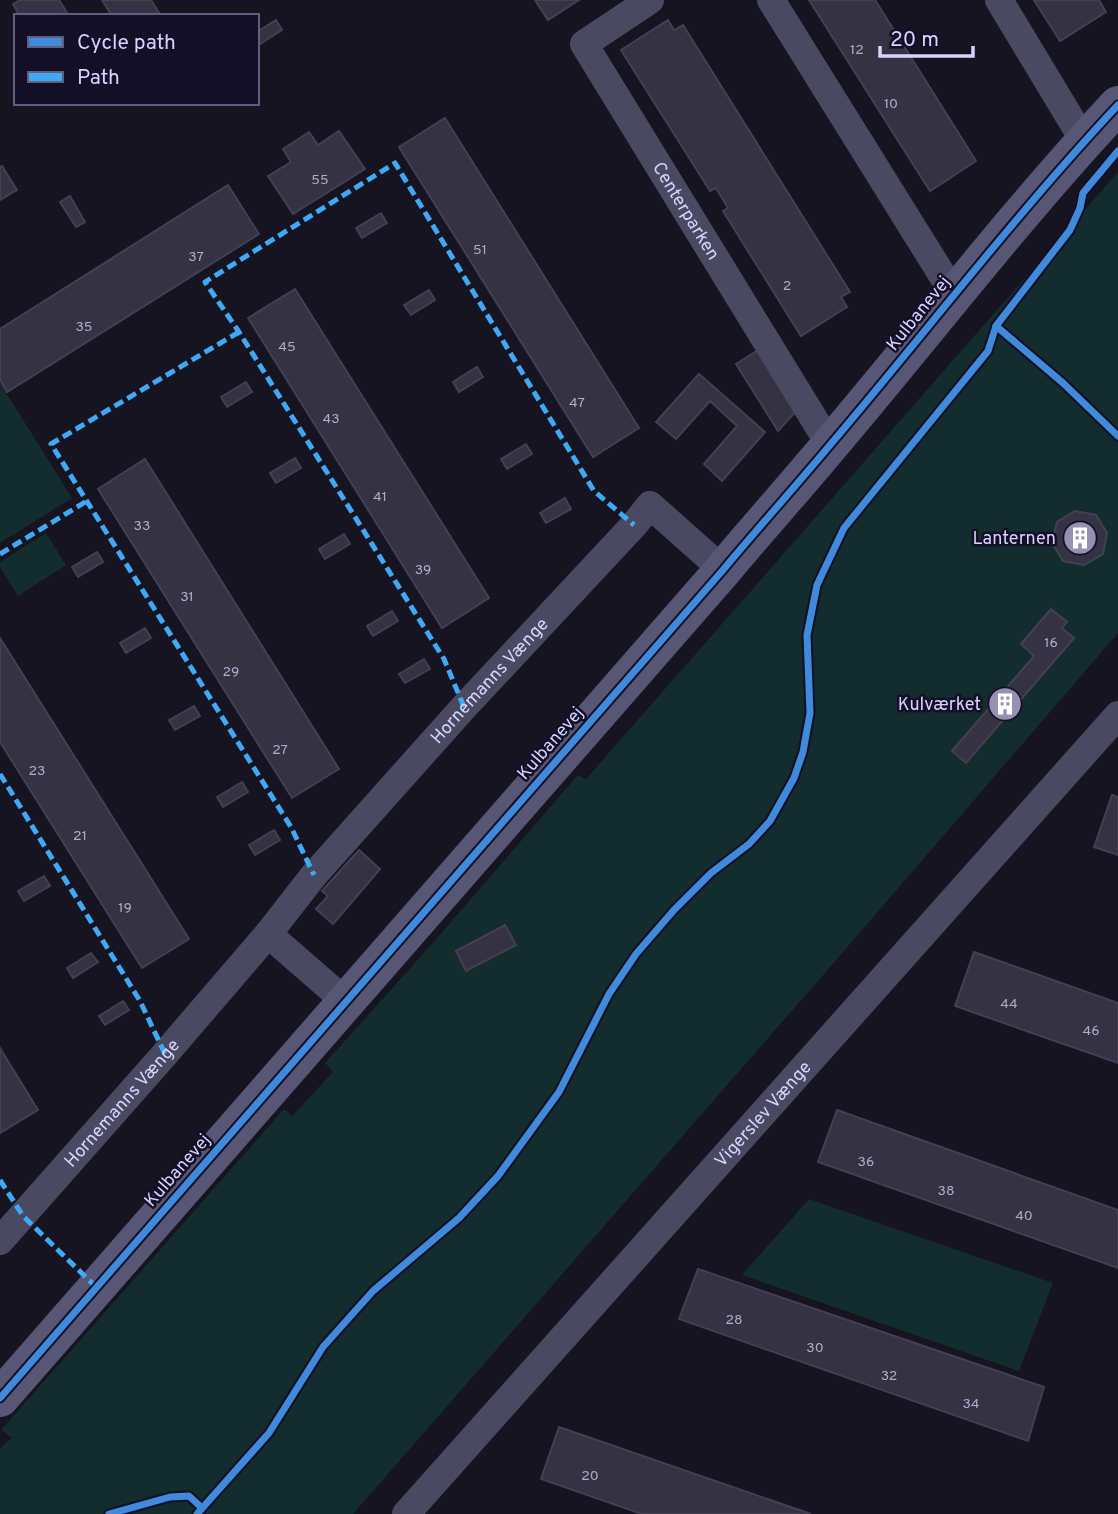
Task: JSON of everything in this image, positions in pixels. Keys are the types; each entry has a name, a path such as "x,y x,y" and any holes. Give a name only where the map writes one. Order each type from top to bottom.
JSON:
{"street":[{"name":"Centerparken","path":"650,0 584,44 830,445"},
{"path":"771,0 954,294"},
{"path":"999,0 1084,141"},
{"name":"Kulbanevej","path":"0,1398 723,570 954,294 1118,105"},
{"name":"Hornemanns Vænge","path":"0,1241 156,1064 323,865 650,505 723,570"},
{"name":"Vigerslev Vænge","path":"406,1514 1118,715"},
{"path":"268,933 345,1001"}],"green space":[{"path":"1118,172 1118,633 353,1514 0,1514 0,1448 12,1438 1,1430 284,1109 292,1116 333,1072 325,1063 578,775 586,779"},
{"path":"0,383 72,498 0,543"},
{"path":"46,533 66,565 18,596 0,567 0,562"},
{"path":"809,1199 1053,1283 1019,1371 742,1275"}],"building":[{"path":"20,0 59,0 68,14 19,14 13,4"},
{"path":"102,0 151,0 160,14 111,14"},
{"path":"535,0 579,0 548,20"},
{"path":"809,0 875,0 976,161 930,191"},
{"path":"1034,0 1099,0 1106,12 1060,41"},
{"path":"276,20 282,30 259,45 259,31"},
{"path":"668,20 674,30 683,25 850,292 841,297 847,307 801,336 723,211 728,208 716,188 710,191 621,50"},
{"path":"445,118 639,428 593,457 399,147"},
{"path":"339,131 365,169 293,214 268,176 291,162 283,149 309,132 318,145"},
{"path":"2,166 17,190 0,200 0,167"},
{"path":"228,185 259,234 7,392 0,380 0,329"},
{"path":"70,196 85,222 76,227 60,202"},
{"path":"381,213 387,223 362,238 356,228"},
{"path":"295,289 489,598 442,628 248,318"},
{"path":"429,290 435,300 411,315 404,305"},
{"path":"758,350 799,408 778,431 736,364"},
{"path":"477,367 483,377 459,392 453,382"},
{"path":"699,374 765,432 722,481 704,464 737,426 710,401 676,439 656,422"},
{"path":"246,382 252,392 227,407 221,397"},
{"path":"526,444 532,454 507,469 501,459"},
{"path":"295,458 301,468 276,483 270,473"},
{"path":"145,459 339,769 292,798 98,489"},
{"path":"565,498 571,509 546,523 540,513"},
{"name":"Lanternen","path":"1075,511 1096,515 1107,533 1103,554 1084,565 1063,561 1052,543 1057,522"},
{"path":"344,534 350,544 325,559 319,549"},
{"path":"97,552 103,562 78,577 72,567"},
{"name":"Kulværket","path":"1051,609 1067,622 1062,628 1074,638 966,763 952,751 1034,656 1021,644"},
{"path":"392,611 398,621 373,636 367,626"},
{"path":"145,628 151,638 126,653 120,643"},
{"path":"0,638 189,939 142,968 0,742"},
{"path":"424,659 430,669 405,683 399,674"},
{"path":"194,706 200,716 175,730 169,720"},
{"path":"242,782 248,792 223,807 217,797"},
{"path":"1112,795 1118,797 1118,855 1094,847"},
{"path":"274,830 280,840 255,855 249,845"},
{"path":"359,850 380,869 333,924 316,909 328,896 322,891"},
{"path":"44,876 50,886 24,901 18,891"},
{"path":"505,925 516,945 466,971 456,951"},
{"path":"974,952 1118,1003 1118,1063 955,1006"},
{"path":"91,953 98,962 73,978 67,968"},
{"path":"123,1001 129,1010 105,1025 99,1016"},
{"path":"0,1048 38,1110 0,1133"},
{"path":"837,1110 1118,1210 1118,1268 818,1162"},
{"path":"698,1269 1044,1387 1028,1441 679,1319"},
{"path":"559,1427 811,1514 642,1514 541,1479"}],"marked path":[{"path":"464,707 444,659 205,282 395,163 594,491 634,525"},
{"path":"239,332 51,444 291,827 314,875"},
{"path":"0,554 87,501"},
{"path":"0,774 140,1001 165,1054"},
{"path":"0,1180 23,1216 96,1287"}],"cycle path":[{"path":"0,1398 723,570 1007,231 1118,105"},
{"path":"1118,151 1083,193 1080,208 1070,230 996,326 1063,383 1118,436"},
{"path":"197,1514 269,1433 323,1347 373,1291 459,1218 498,1176 559,1092 609,994 636,954 711,873 749,844 770,821 794,778 803,752 810,713 807,635 817,585 844,528 988,351 996,326"},
{"path":"109,1514 170,1497 189,1496 202,1508"}],"place":[{"name":"Lanternen","path":"1080,538"},
{"name":"Kulværket","path":"1005,704"}]}
